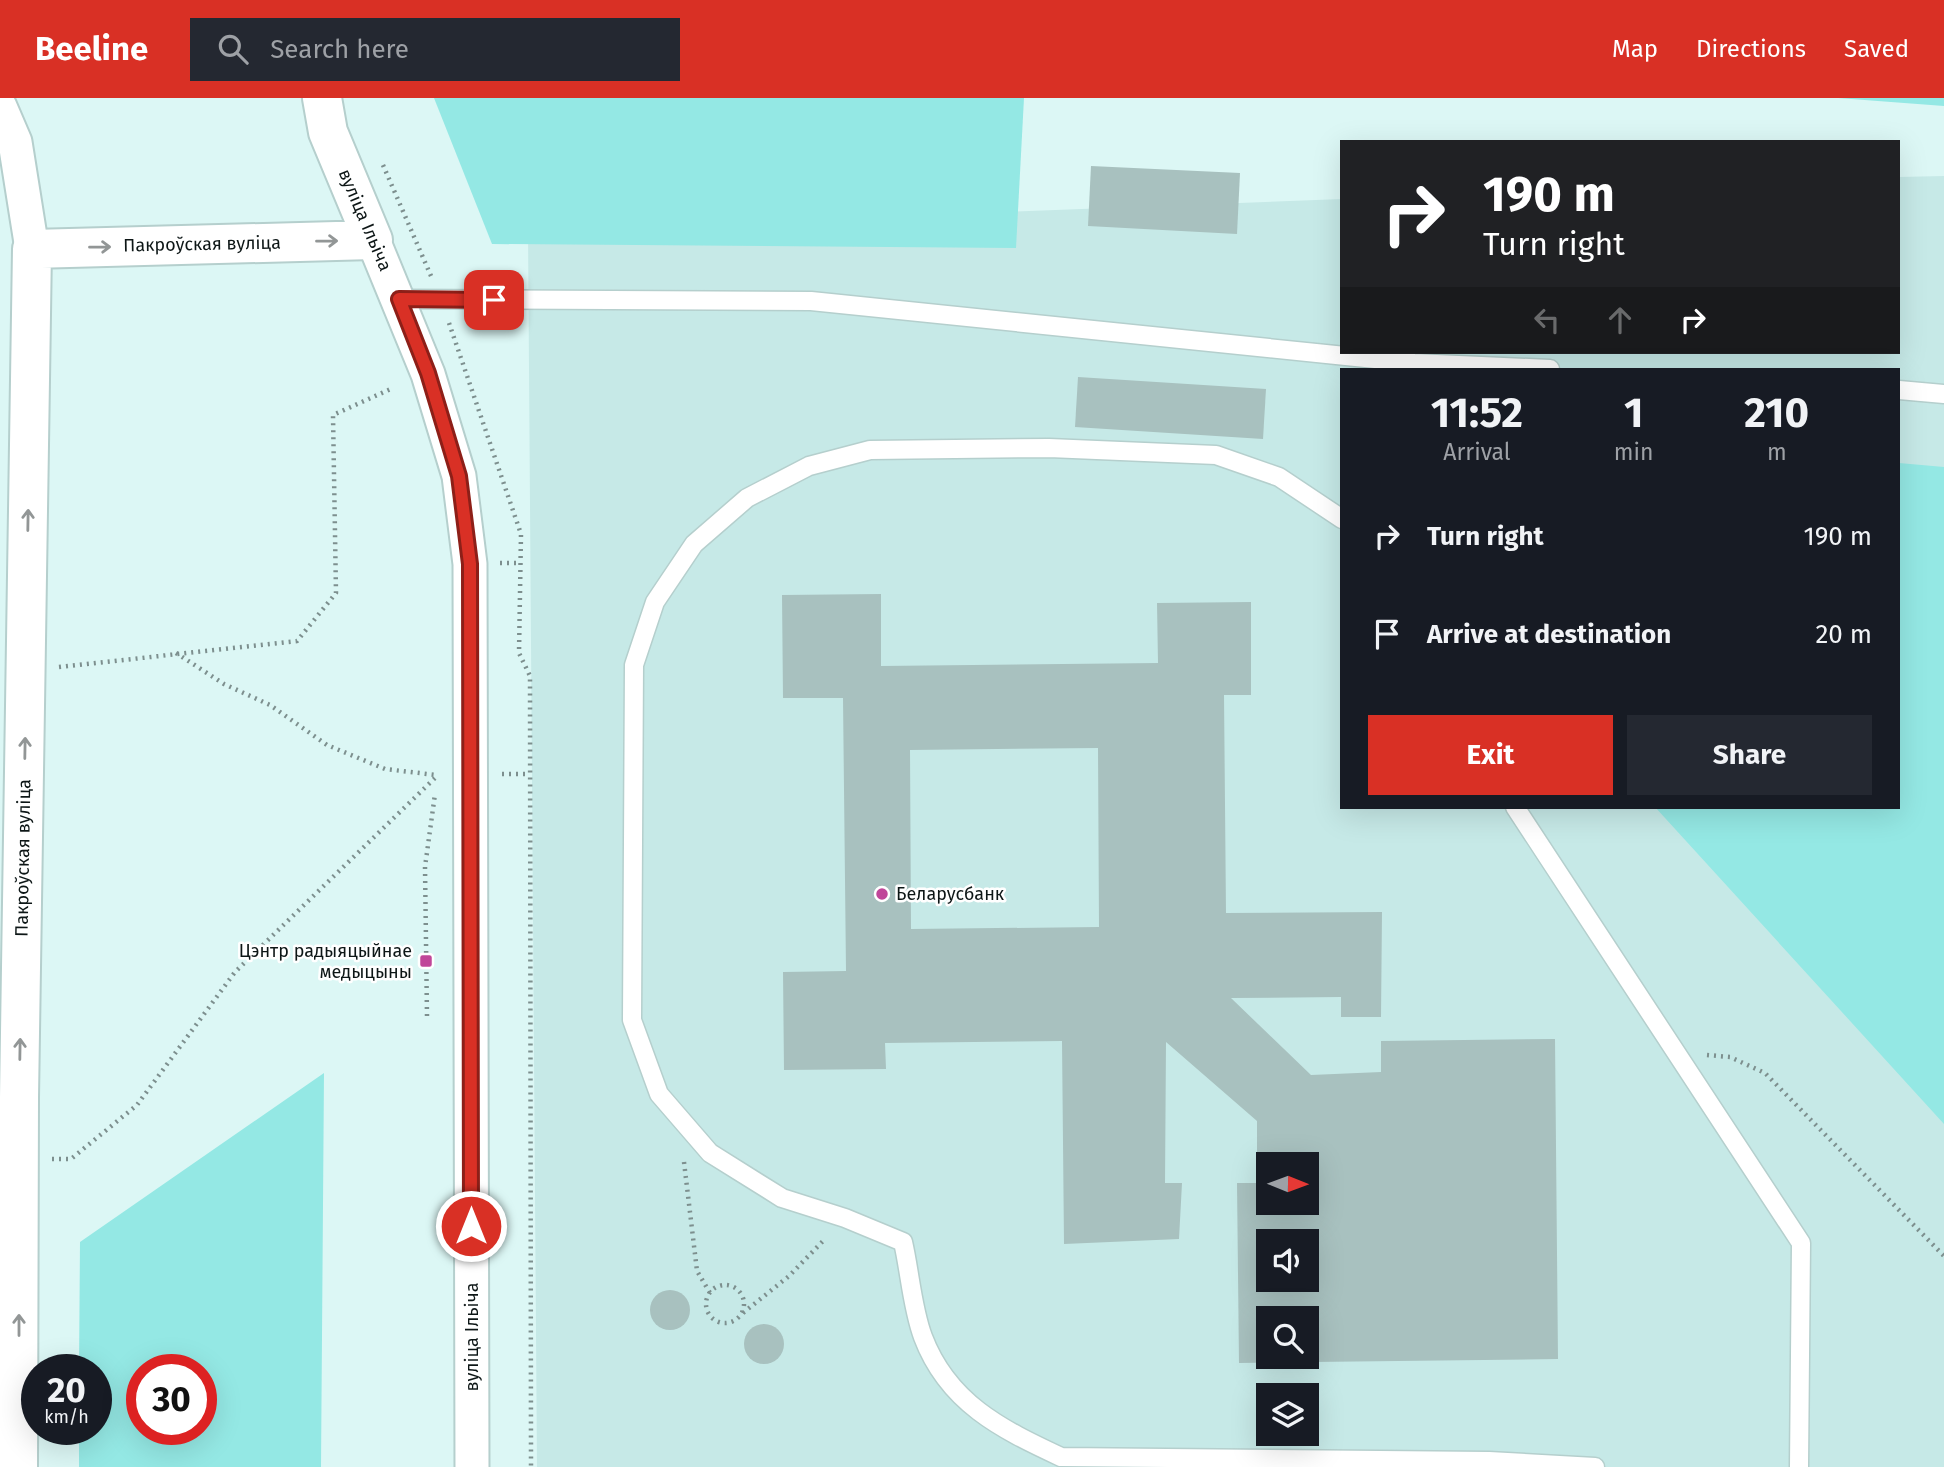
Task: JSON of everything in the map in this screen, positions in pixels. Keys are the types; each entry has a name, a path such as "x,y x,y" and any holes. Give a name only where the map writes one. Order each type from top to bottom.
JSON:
{"street":[{"name":"вуліца Ільіча","path":"322,98 328,132 428,373 459,476 470,564 472,1467"},
{"name":"Пакроўская вуліца","path":"0,107 15,142 32,248 26,672 10,1098 20,1160 18,1467"},
{"name":"Пакроўская вуліца","path":"32,248 373,240"}],"lane":[{"path":"399,299 811,302 1340,354"},
{"path":"1343,354 1533,368"},
{"path":"1900,390 1944,394"},
{"path":"1340,518 1279,477 1216,455 1049,448 870,450 809,467 747,498 694,544 655,602 634,666 632,1020 659,1094 710,1153 782,1198 845,1218 903,1242 923,1337 957,1395 1006,1431 1061,1457 1210,1462 1489,1461 1595,1467"},
{"path":"1516,809 1801,1243 1800,1467"}],"path":[{"path":"26,672 297,641 336,593 333,415 393,388"},
{"path":"505,489 521,534 519,653 530,676 531,1467"},
{"path":"175,653 224,684 270,705 327,745 385,769 437,775"},
{"path":"495,775 530,774"},
{"path":"427,1016 425,867 437,775"},
{"path":"20,1160 71,1159 137,1105 235,972 437,775"},
{"path":"1695,1055 1730,1057 1765,1073 1944,1256"},
{"path":"679,1119 697,1271 710,1293"},
{"path":"743,1313 742,1295 733,1287 720,1286 710,1293 706,1305 716,1321 734,1322 789,1276 845,1218"}],"shaded area":[{"path":"434,98 1024,98 1016,248 492,244"},
{"path":"1838,98 1944,98 1944,106"},
{"path":"1944,176 1944,1467 537,1467 528,230 1340,199 1340,354 1900,354 1900,177"},
{"path":"1900,463 1944,467 1944,1124 1657,809 1900,809"},
{"path":"324,1073 321,1467 79,1467 79,1445 112,1445 112,1354 79,1354 80,1242"}],"building":[{"path":"1091,166 1240,173 1237,234 1088,226"},
{"path":"1078,377 1266,389 1263,439 1075,427"},
{"path":"881,594 881,666 1158,663 1157,603 1251,602 1251,695 1224,695 1226,913 1382,912 1381,1017 1341,1017 1341,997 1231,998 1311,1075 1381,1072 1381,1041 1555,1039 1558,1359 1319,1362 1319,1306 1256,1306 1256,1363 1239,1363 1237,1183 1256,1183 1256,1215 1319,1215 1320,1152 1257,1152 1257,1121 1166,1042 1165,1183 1182,1183 1179,1239 1064,1244 1062,1041 885,1043 886,1069 784,1070 783,972 846,971 843,698 783,698 782,595","holes":["1098,748 1099,927 911,929 910,750"]},
{"path":"670,1290 684,1296 690,1310 684,1324 670,1330 656,1324 650,1310 656,1296"},
{"path":"764,1324 778,1330 784,1344 778,1358 764,1364 750,1358 744,1344 750,1330"}],"place":[{"name":"Беларусбанк","path":"882,894"},
{"name":"Цэнтр радыяцыйнае медыцыны","path":"426,961"}],"route":[{"path":"471,1226 470,564 459,476 428,373 399,299 494,300"}]}
